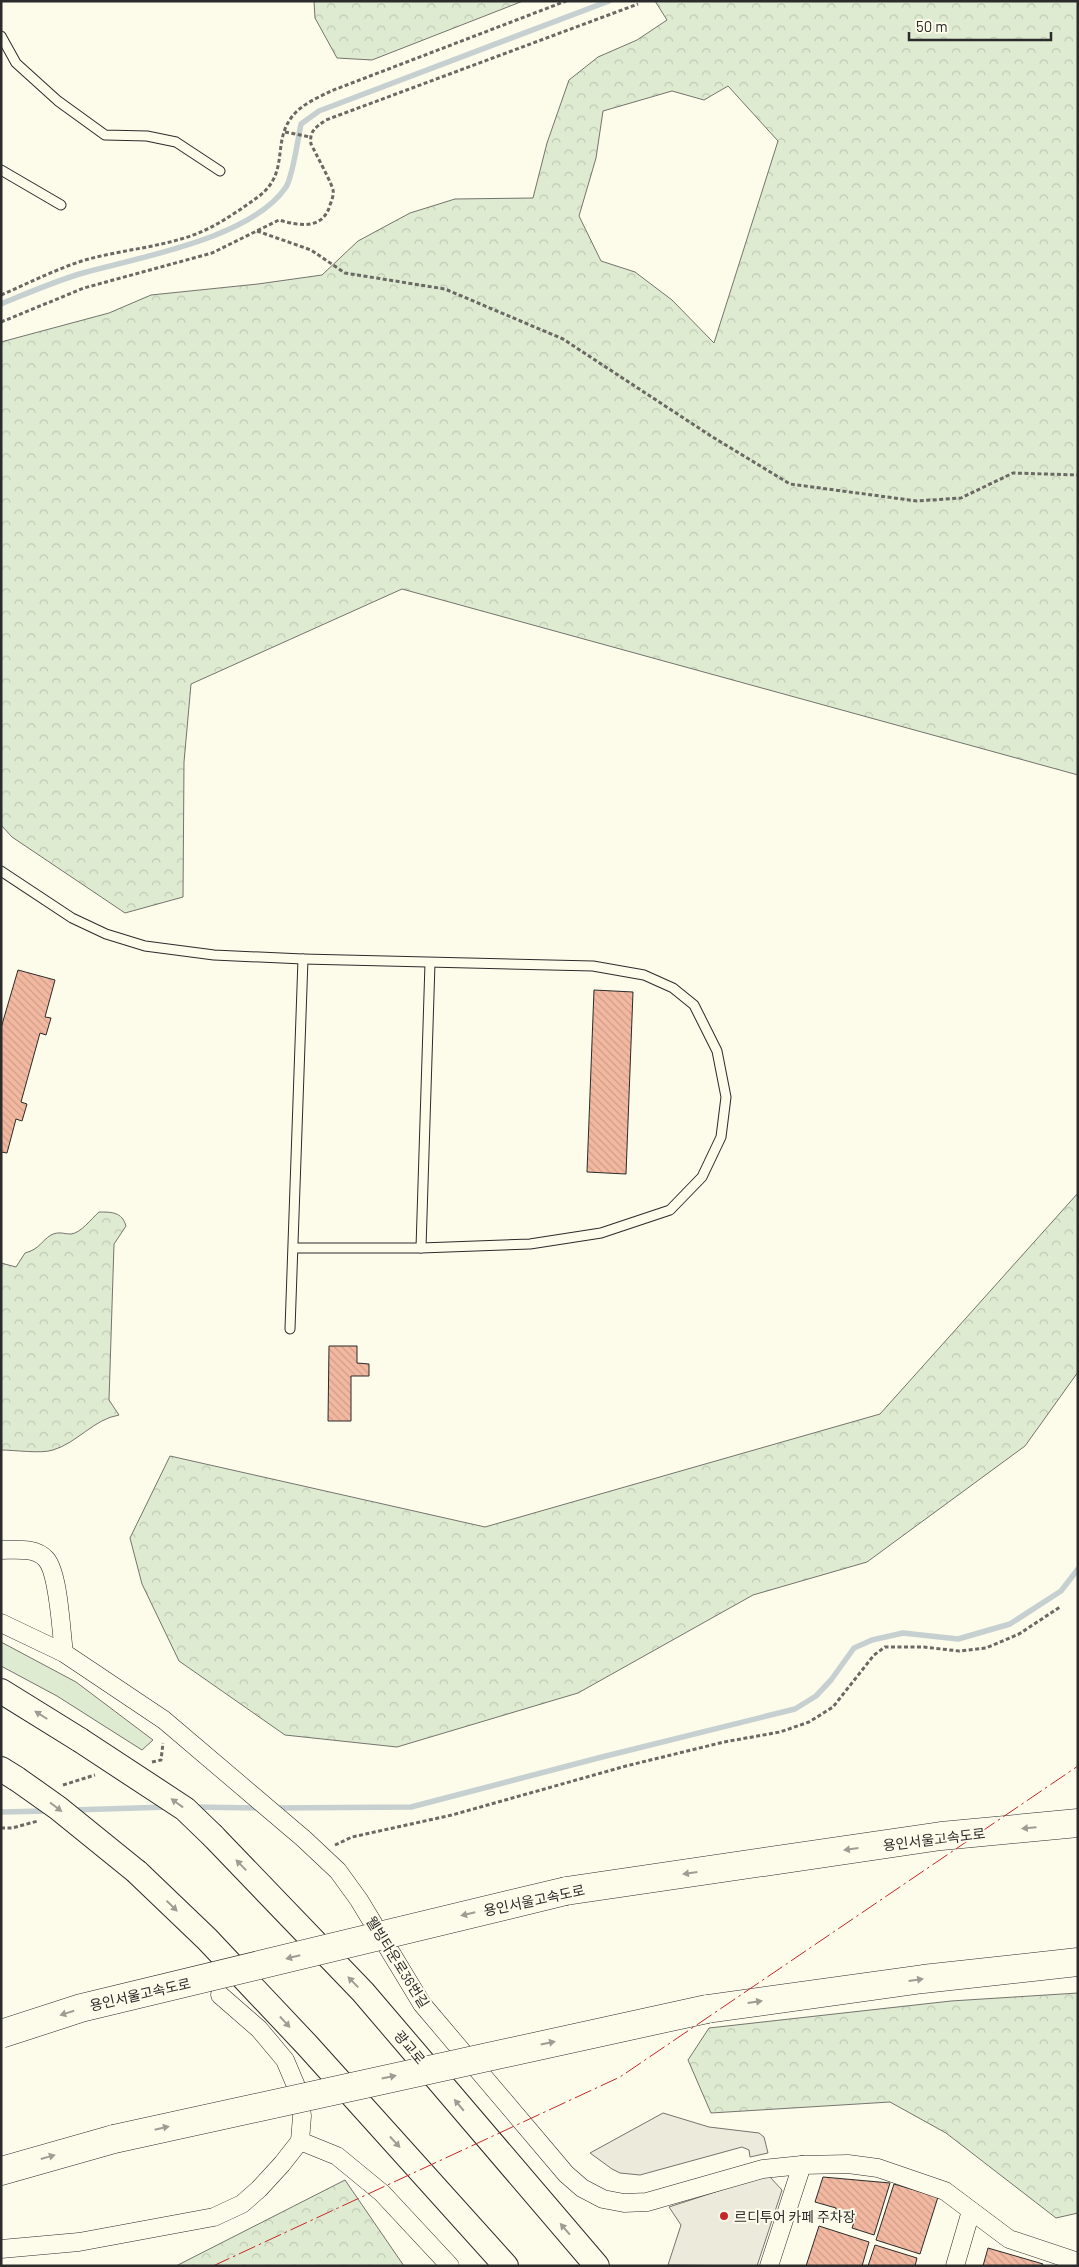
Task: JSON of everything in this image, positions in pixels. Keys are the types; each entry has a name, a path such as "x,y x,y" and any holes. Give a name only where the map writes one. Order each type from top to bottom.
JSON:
{"highway":[{"name":"용인서울고속도로","path":"1,2034 81,2008 566,1891 941,1836 1078,1823"},
{"path":"1,2170 114,2138 707,2009 923,1979 1078,1962"}],"main road":[{"name":"광교로","path":"1,1691 171,1798 213,1836 363,1992 597,2266"},
{"path":"9,1774 58,1808 138,1872 207,1939 300,2038 506,2266"}],"street":[{"path":"1,1550 26,1549 45,1557 53,1570 64,1653"},
{"name":"웰빙타운로36번길","path":"1,1623 64,1653 164,1720 209,1756 338,1871 359,1900 422,2004 566,2174 582,2188 603,2199 624,2203 647,2202 745,2173 802,2165 848,2164 878,2168 945,2191 1009,2239 1078,2262"},
{"path":"1,2249 80,2242 214,2217 242,2204 259,2189 300,2141 302,2116 299,2093 285,2060 259,2029 220,1995"},
{"path":"300,2141 337,2156 382,2193 450,2266"},
{"path":"768,2266 802,2165"},
{"path":"955,2266 971,2211"}],"lane":[{"path":"1,36 16,62 58,101 105,135 147,136 176,142 220,171"},
{"path":"1,170 61,205"},
{"path":"1,871 72,918 106,934 180,952 303,959 593,966 644,975 673,988 694,1005 718,1051 726,1097 721,1137 702,1176 670,1210 601,1233 530,1244 421,1248 294,1248"},
{"path":"290,1328 303,959"},
{"path":"421,1248 430,963"}],"path":[{"path":"1,295 77,263 184,238 228,218 260,195 270,185 277,174 289,120 296,112 331,91 566,1"},
{"path":"1,322 84,288 212,253 279,220 294,225 307,225 319,222 328,212 333,188 320,163 310,137 314,128 326,120 638,4"},
{"path":"285,132 310,137"},
{"path":"257,231 311,250 345,273 445,289 563,339 711,436 790,484 917,501 961,498 1013,472 1078,475"},
{"path":"320,1855 352,1837 452,1815 626,1766 724,1742 780,1732 809,1722 833,1707 874,1655 885,1648 924,1647 959,1650 986,1648 1019,1634 1060,1608"},
{"path":"1,1828 12,1828 38,1821"}],"green space":[{"path":"314,1 523,1 372,60 337,58 315,18"},
{"path":"655,1 1078,1 1078,775 402,589 191,684 184,762 183,897 125,913 12,837 1,825 1,342 109,313 151,295 258,284 322,275 358,241 410,213 455,199 533,198 547,143 569,80 598,57 637,40 667,20","holes":["728,86 778,141 714,343 672,300 635,272 601,261 579,216 596,158 603,111 672,91 704,100"]},
{"path":"1078,1193 1078,1372 1025,1446 867,1562 753,1595 578,1693 397,1747 285,1735 179,1661 142,1584 130,1538 170,1456 485,1527 880,1414"},
{"path":"99,1212 119,1215 126,1226 114,1244 109,1400 119,1415 102,1421 62,1447 53,1450 35,1452 1,1450 1,1263 16,1267 25,1253 37,1247 51,1235 75,1233"},
{"path":"1,1642 76,1682 153,1740 142,1750 57,1696 1,1666"},
{"path":"1078,1993 1078,2213 1056,2218 946,2133 890,2102 711,2113 688,2060 709,2028 951,2001"},
{"path":"345,2180 404,2266 176,2266"}],"shaded area":[{"path":"663,2113 709,2127 759,2133 764,2137 768,2153 750,2157 749,2150 742,2147 640,2175 620,2173 590,2153"},
{"name":"르디투어 카페 주차장","path":"761,2177 770,2177 782,2190 757,2266 668,2265 681,2225 669,2207"}],"building":[{"path":"18,970 55,980 45,1017 51,1018 46,1035 40,1033 21,1102 27,1104 22,1121 16,1119 7,1153 1,1152 1,1028"},
{"path":"594,990 633,992 626,1174 587,1172"},
{"path":"329,1346 357,1346 357,1363 369,1364 369,1376 351,1376 351,1421 328,1421"},
{"path":"823,2177 890,2183 874,2235 852,2228 855,2219 835,2212 836,2208 815,2202"},
{"path":"894,2184 938,2197 920,2254 876,2240"},
{"path":"819,2226 869,2242 862,2266 806,2266"},
{"path":"875,2245 917,2258 915,2266 868,2266"},
{"path":"988,2248 1043,2264 1042,2266 983,2266"}],"waterway":[{"path":"1,304 73,276 193,243 248,220 270,205 286,187 293,166 301,124 319,111 609,1"},
{"path":"275,1808 411,1807 795,1709 816,1696 831,1680 854,1648 872,1640 903,1633 958,1639 1010,1624 1061,1591 1078,1569"},
{"path":"72,1810 168,1807"},
{"path":"195,1807 261,1808"},
{"path":"1,1812 48,1811"}],"power":[{"path":"213,2266 620,2077 1078,1766"}],"place":[{"name":"르디투어 카페 주차장","path":"724,2216"}]}
